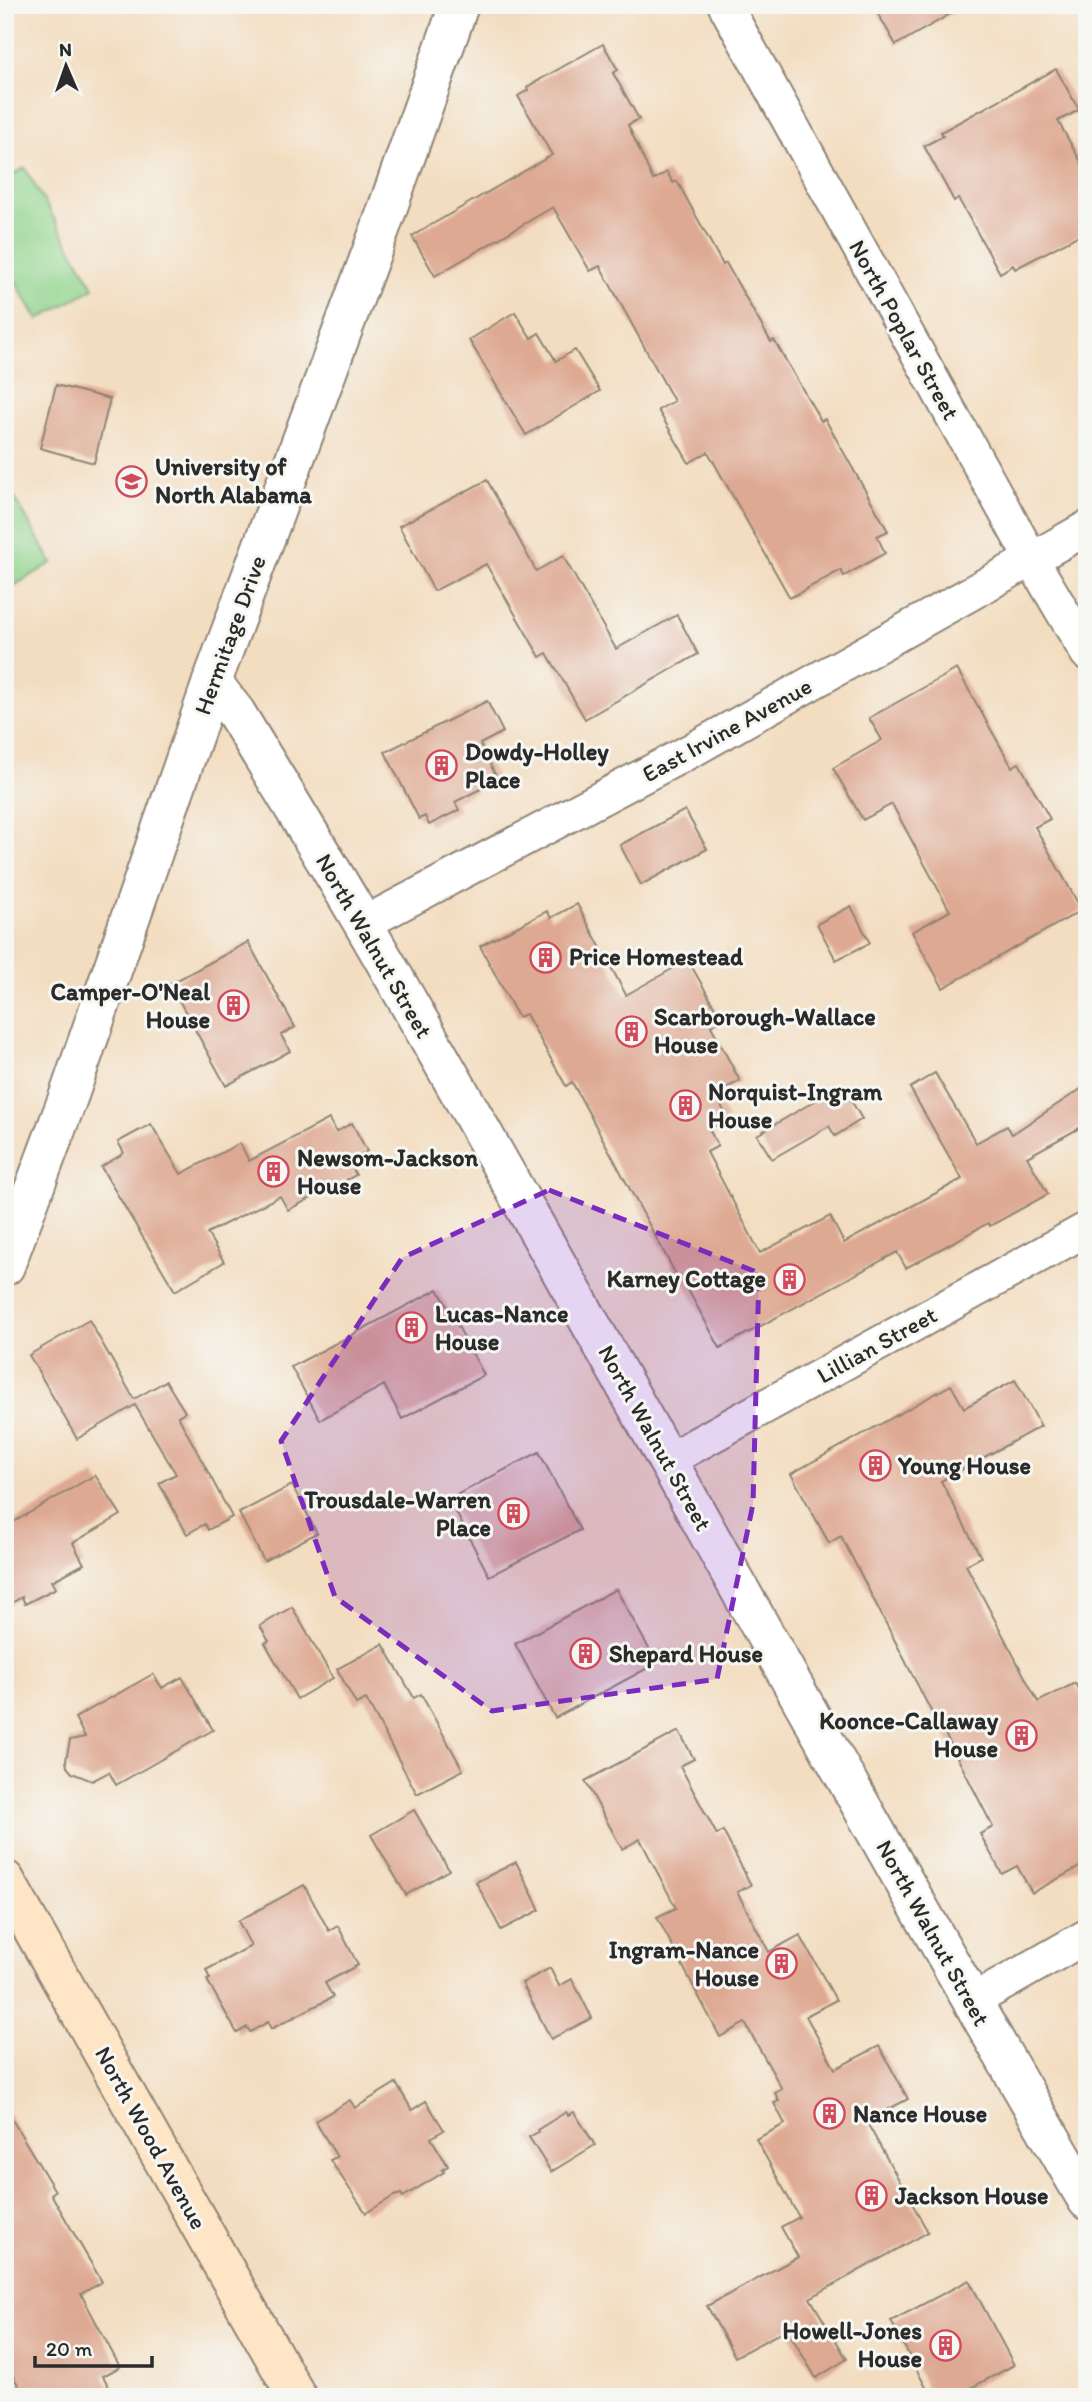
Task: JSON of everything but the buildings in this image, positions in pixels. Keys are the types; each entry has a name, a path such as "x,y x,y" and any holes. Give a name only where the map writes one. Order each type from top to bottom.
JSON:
{"main road":[{"name":"North Wood Avenue","path":"5,1880 297,2397"}],"street":[{"name":"Hermitage Drive","path":"5,1266 69,1095 212,682 377,237 459,5"},
{"name":"North Poplar Street","path":"724,5 1032,560 1087,653"},
{"name":"East Irvine Avenue","path":"363,923 694,749 1087,528"},
{"name":"North Walnut Street","path":"212,682 236,713 363,923 971,2002 1087,2200"},
{"name":"Lillian Street","path":"668,1460 1087,1229"},
{"path":"971,2002 1087,1937"}],"highlighted area":[{"path":"549,1190 759,1273 753,1504 717,1679 492,1711 335,1597 281,1441 402,1258"}],"green space":[{"path":"25,168 94,288 38,320 5,264 5,179"},
{"path":"5,481 52,563 5,591"}],"place":[{"name":"University of North Alabama","path":"132,481"},
{"name":"Dowdy-Holley Place","path":"442,766"},
{"name":"Price Homestead","path":"546,957"},
{"name":"Camper-O'Neal House","path":"233,1006"},
{"name":"Scarborough-Wallace House","path":"631,1031"},
{"name":"Norquist-Ingram House","path":"685,1106"},
{"name":"Newsom-Jackson House","path":"274,1172"},
{"name":"Karney Cottage","path":"789,1279"},
{"name":"Lucas-Nance House","path":"412,1328"},
{"name":"Young House","path":"875,1466"},
{"name":"Trousdale-Warren Place","path":"514,1514"},
{"name":"Shepard House","path":"586,1654"},
{"name":"Koonce-Callaway House","path":"1021,1735"},
{"name":"Ingram-Nance House","path":"782,1964"},
{"name":"Nance House","path":"830,2114"},
{"name":"Jackson House","path":"872,2196"},
{"name":"Howell-Jones House","path":"945,2345"}]}
